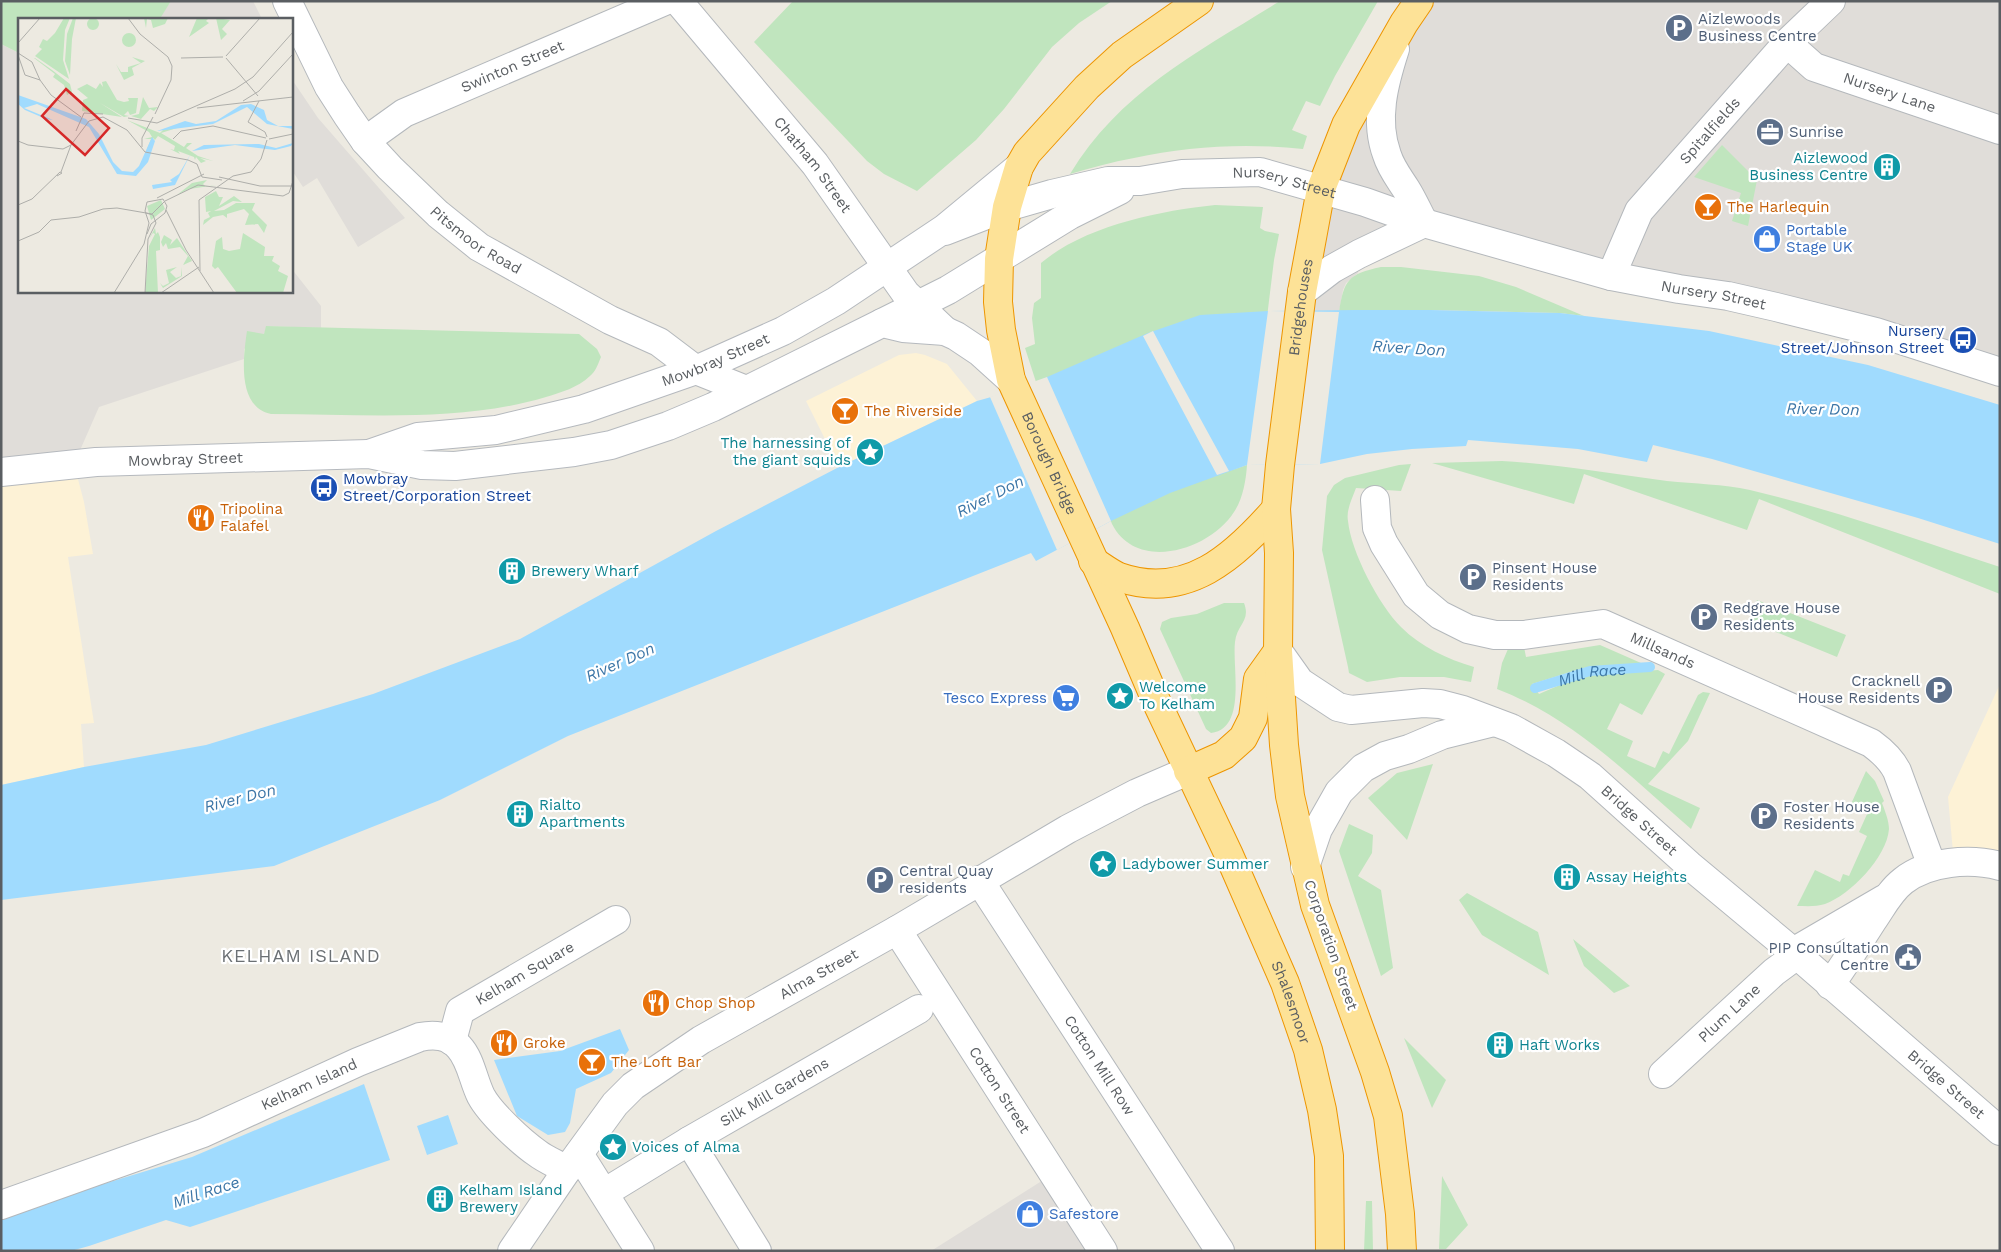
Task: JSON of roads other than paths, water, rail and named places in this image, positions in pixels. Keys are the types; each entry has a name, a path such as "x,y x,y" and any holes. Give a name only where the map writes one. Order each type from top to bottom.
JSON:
{"highway":[{"path":"1014,385 1001,330 998,302 999,259 1007,207 1019,167 1027,153 1094,80 1122,54 1199,1"},
{"name":"Bridgehouses","path":"1278,644 1279,553 1276,503 1301,302 1321,189 1346,125 1412,12"},
{"name":"Borough Bridge","path":"1014,385 1088,549"},
{"path":"1088,549 1119,576 1161,584 1182,582 1206,571 1230,555 1256,532 1276,503"},
{"path":"1088,549 1188,770 1224,755 1243,738 1253,718 1258,679 1278,644"},
{"name":"Corporation Street","path":"1278,644 1284,745 1290,796 1315,905 1375,1072 1388,1116 1400,1214 1402,1251"},
{"name":"Shalesmoor","path":"1188,770 1229,855 1285,983 1308,1050 1319,1093 1329,1156 1330,1251"}],"street":[{"name":"Pitsmoor Road","path":"287,1 329,87 365,141 407,186 479,248 610,320 658,342 696,370 746,390"},
{"name":"Swinton Street","path":"365,141 404,113 665,1"},
{"name":"Chatham Street","path":"678,1 815,164 888,268 918,306 945,331"},
{"name":"Spitalfields","path":"1611,276 1639,210 1787,44 1832,1"},
{"path":"1301,302 1332,268 1424,223 1394,171 1382,136 1381,104 1387,74 1412,12"},
{"name":"Nursery Lane","path":"1787,44 1814,68 2000,130"},
{"name":"Mowbray Street","path":"369,454 418,437 496,430 584,409 696,370 783,332 836,301 944,230 1019,167"},
{"name":"Nursery Street","path":"1140,180 1182,174 1260,172 1321,189 1424,223 1611,276 1728,296 1776,307 1876,332 2000,372"},
{"name":"Mowbray Street","path":"1,472 96,462 369,454 422,465 455,466 574,452 611,445 668,426 713,407 918,306 1070,215 1140,180"},
{"path":"934,235 1007,207 1052,194 1108,181 1140,180"},
{"path":"882,323 904,328 945,331 965,341 980,352 1014,385"},
{"name":"Millsands","path":"1375,500 1377,528 1384,544 1416,594 1440,615 1468,629 1495,636 1524,635 1603,624 1871,743 1881,750 1897,771 1932,866"},
{"name":"Bridge Street","path":"1278,644 1300,682 1338,707 1350,710 1423,703 1440,704 1463,710 1510,728 1590,776 1689,865 2000,1131"},
{"path":"1305,867 1322,821 1339,792 1363,768 1385,756 1409,749 1442,735 1494,722"},
{"name":"Alma Street","path":"512,1251 573,1162 616,1104 633,1086 655,1070 701,1040 897,930 978,880 1095,814 1188,770"},
{"path":"1830,985 1888,897 1904,880 1932,866 1963,862 1990,863 2000,866"},
{"name":"Cotton Mill Row","path":"978,880 1220,1251"},
{"path":"1795,954 1888,897"},
{"name":"Kelham Square","path":"452,1041 460,1011 616,920"},
{"name":"Cotton Street","path":"897,930 1103,1251"},
{"name":"Plum Lane","path":"1663,1074 1795,954"},
{"name":"Silk Mill Gardens","path":"604,1194 689,1142 919,1009"},
{"name":"Kelham Island","path":"1,1205 203,1132 358,1062 420,1037 439,1035 452,1041"},
{"path":"452,1041 464,1054 481,1097 508,1127 537,1154 573,1162 604,1194 640,1251"},
{"path":"689,1142 757,1251"}],"water":[{"name":"River Don","path":"1355,310 1560,313 1709,331 1868,365 2000,405 2000,544 1918,518 1712,459 1653,445 1647,462 1578,449 1468,440 1466,446 1367,454 1320,464 1247,465 1170,493 1111,521 1036,561 1031,553 568,736 440,800 274,866 1,900 1,785 84,767 206,745 373,694 520,639 716,531 839,467 977,401 1016,390 1148,333 1200,315 1268,311"},
{"path":"620,1029 629,1050 611,1073 576,1089 570,1123 565,1132 548,1135 517,1116 494,1060 560,1051"},
{"path":"364,1084 390,1160 190,1227 166,1220 71,1251 1,1251 1,1220 100,1185 192,1157"},
{"path":"448,1115 458,1144 427,1155 417,1126"}],"waterway":[{"name":"Mill Race","path":"1535,688 1590,671 1650,667"}],"place":[{"name":"Aizlewoods Business Centre","path":"1679,28"},
{"name":"Sunrise","path":"1770,132"},
{"name":"Aizlewood Business Centre","path":"1887,167"},
{"name":"The Harlequin","path":"1708,207"},
{"name":"Portable Stage UK","path":"1767,239"},
{"name":"Nursery Street/Johnson Street","path":"1963,340"},
{"name":"The Riverside","path":"845,411"},
{"name":"The harnessing of the giant squids","path":"870,452"},
{"name":"Mowbray Street/Corporation Street","path":"324,488"},
{"name":"Tripolina Falafel","path":"201,518"},
{"name":"Brewery Wharf","path":"512,571"},
{"name":"Pinsent House Residents","path":"1473,577"},
{"name":"Redgrave House Residents","path":"1704,617"},
{"name":"Cracknell House Residents","path":"1939,690"},
{"name":"Welcome To Kelham","path":"1120,696"},
{"name":"Tesco Express","path":"1066,698"},
{"name":"Rialto Apartments","path":"520,814"},
{"name":"Foster House Residents","path":"1764,816"},
{"name":"Ladybower Summer","path":"1103,864"},
{"name":"Assay Heights","path":"1567,877"},
{"name":"Central Quay residents","path":"880,880"},
{"name":"PIP Consultation Centre","path":"1908,957"},
{"name":"Chop Shop","path":"656,1003"},
{"name":"Groke","path":"504,1043"},
{"name":"Haft Works","path":"1500,1045"},
{"name":"The Loft Bar","path":"592,1062"},
{"name":"Voices of Alma","path":"613,1147"},
{"name":"Kelham Island Brewery","path":"440,1199"},
{"name":"Safestore","path":"1030,1214"}],"district":[{"name":"KELHAM ISLAND","path":"301,955"}]}
